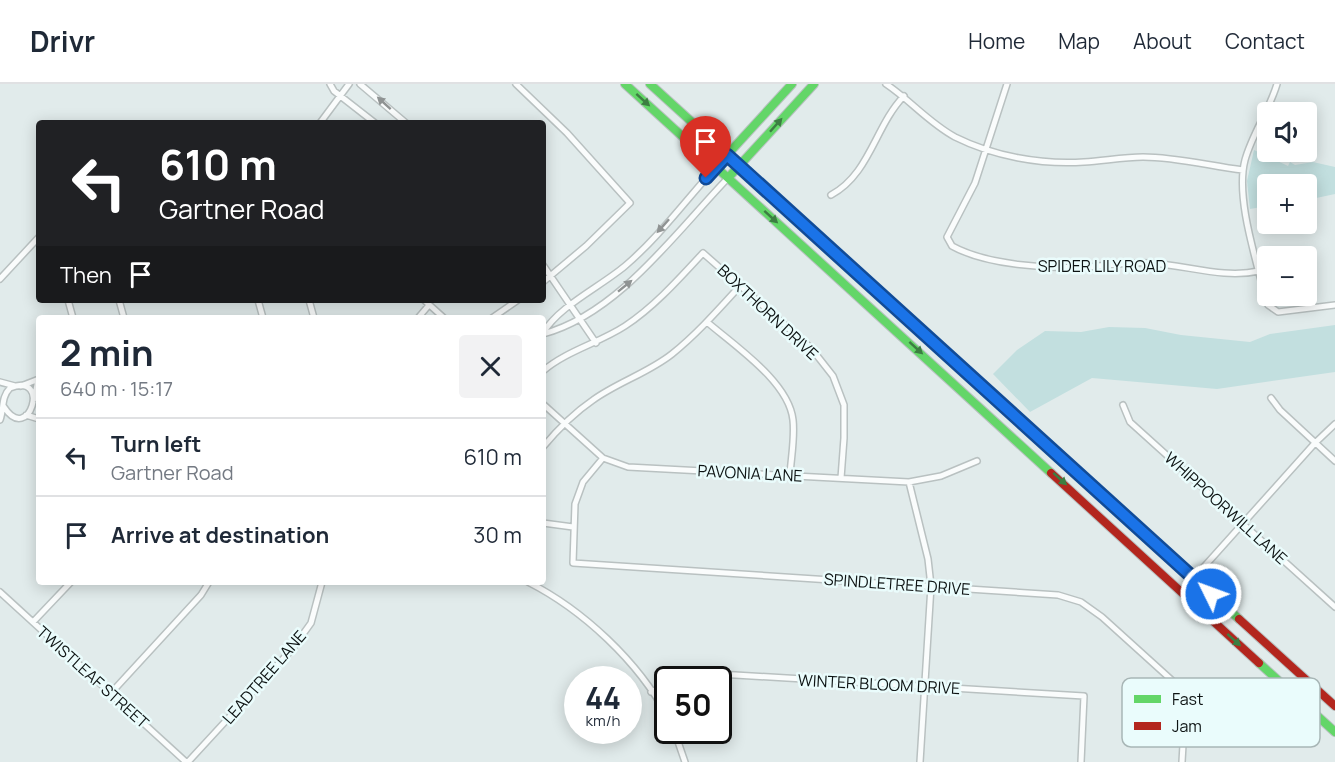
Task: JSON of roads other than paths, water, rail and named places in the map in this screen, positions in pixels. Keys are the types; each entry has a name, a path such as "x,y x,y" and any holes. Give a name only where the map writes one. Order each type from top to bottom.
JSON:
{"main road":[{"path":"625,84 1276,678"},
{"path":"650,84 1304,678"},
{"path":"716,167 792,84"},
{"path":"728,178 814,84"},
{"path":"1320,692 1335,706"},
{"path":"1320,718 1335,732"}],"street":[{"path":"330,84 334,91 371,120"},
{"path":"322,120 349,84"},
{"path":"360,84 402,120"},
{"path":"516,84 567,133 630,203 546,280"},
{"path":"886,84 904,96 924,116 942,129 966,142 1018,157 1055,162 1149,157 1243,170"},
{"path":"896,84 904,96"},
{"path":"987,149 1007,84"},
{"path":"1257,262 1242,197 1243,170 1248,149 1277,84"},
{"path":"831,195 843,189 857,174 889,115 904,96"},
{"name":"SPIDER LILY ROAD","path":"987,149 974,187 947,237 949,243 955,248 994,259 1039,267 1078,268 1142,262 1227,273 1257,271"},
{"path":"546,329 552,320 640,252 716,167"},
{"path":"546,332 560,329 579,318 634,279 728,178"},
{"path":"0,279 36,243"},
{"name":"BOXTHORN DRIVE","path":"596,344 626,326 662,296 703,253 811,348 833,376 844,405 841,478"},
{"path":"546,270 596,344 546,368"},
{"path":"546,444 564,423 594,399 672,354 707,322 740,286"},
{"path":"496,315 514,303"},
{"path":"421,315 429,305 441,315"},
{"path":"1269,306 1278,312 1335,305"},
{"path":"707,322 768,375 789,400 794,421 790,475"},
{"path":"4,397 10,388 36,380"},
{"path":"0,382 30,391 36,407"},
{"path":"0,387 4,397 0,421 26,415 36,418"},
{"path":"26,415 33,409 36,390"},
{"path":"1271,398 1280,410 1335,461"},
{"name":"WHIPPOORWILL LANE","path":"1123,405 1130,422 1335,607"},
{"path":"4,407 7,412 16,417"},
{"name":"PAVONIA LANE","path":"546,407 603,458 627,467 909,482 941,476 977,461"},
{"path":"1194,578 1315,443 1335,424"},
{"path":"546,523 573,527 575,504 584,482 603,458"},
{"path":"909,482 928,559 930,586 920,762"},
{"name":"SPINDLETREE DRIVE","path":"573,527 573,563 1058,595 1081,602 1102,617 1169,678"},
{"path":"33,622 68,585"},
{"path":"111,693 201,595 207,585"},
{"name":"LEADTREE LANE","path":"187,762 293,648 311,623 321,585"},
{"path":"534,585 577,612 607,638 632,665 654,696"},
{"name":"TWISTLEAF STREET","path":"0,592 187,762"},
{"name":"WINTER BLOOM DRIVE","path":"732,675 1084,696 1081,762"},
{"path":"679,744 685,762"},
{"name":"SPINDLETREE DRIVE","path":"1182,762 1183,747"}]}
